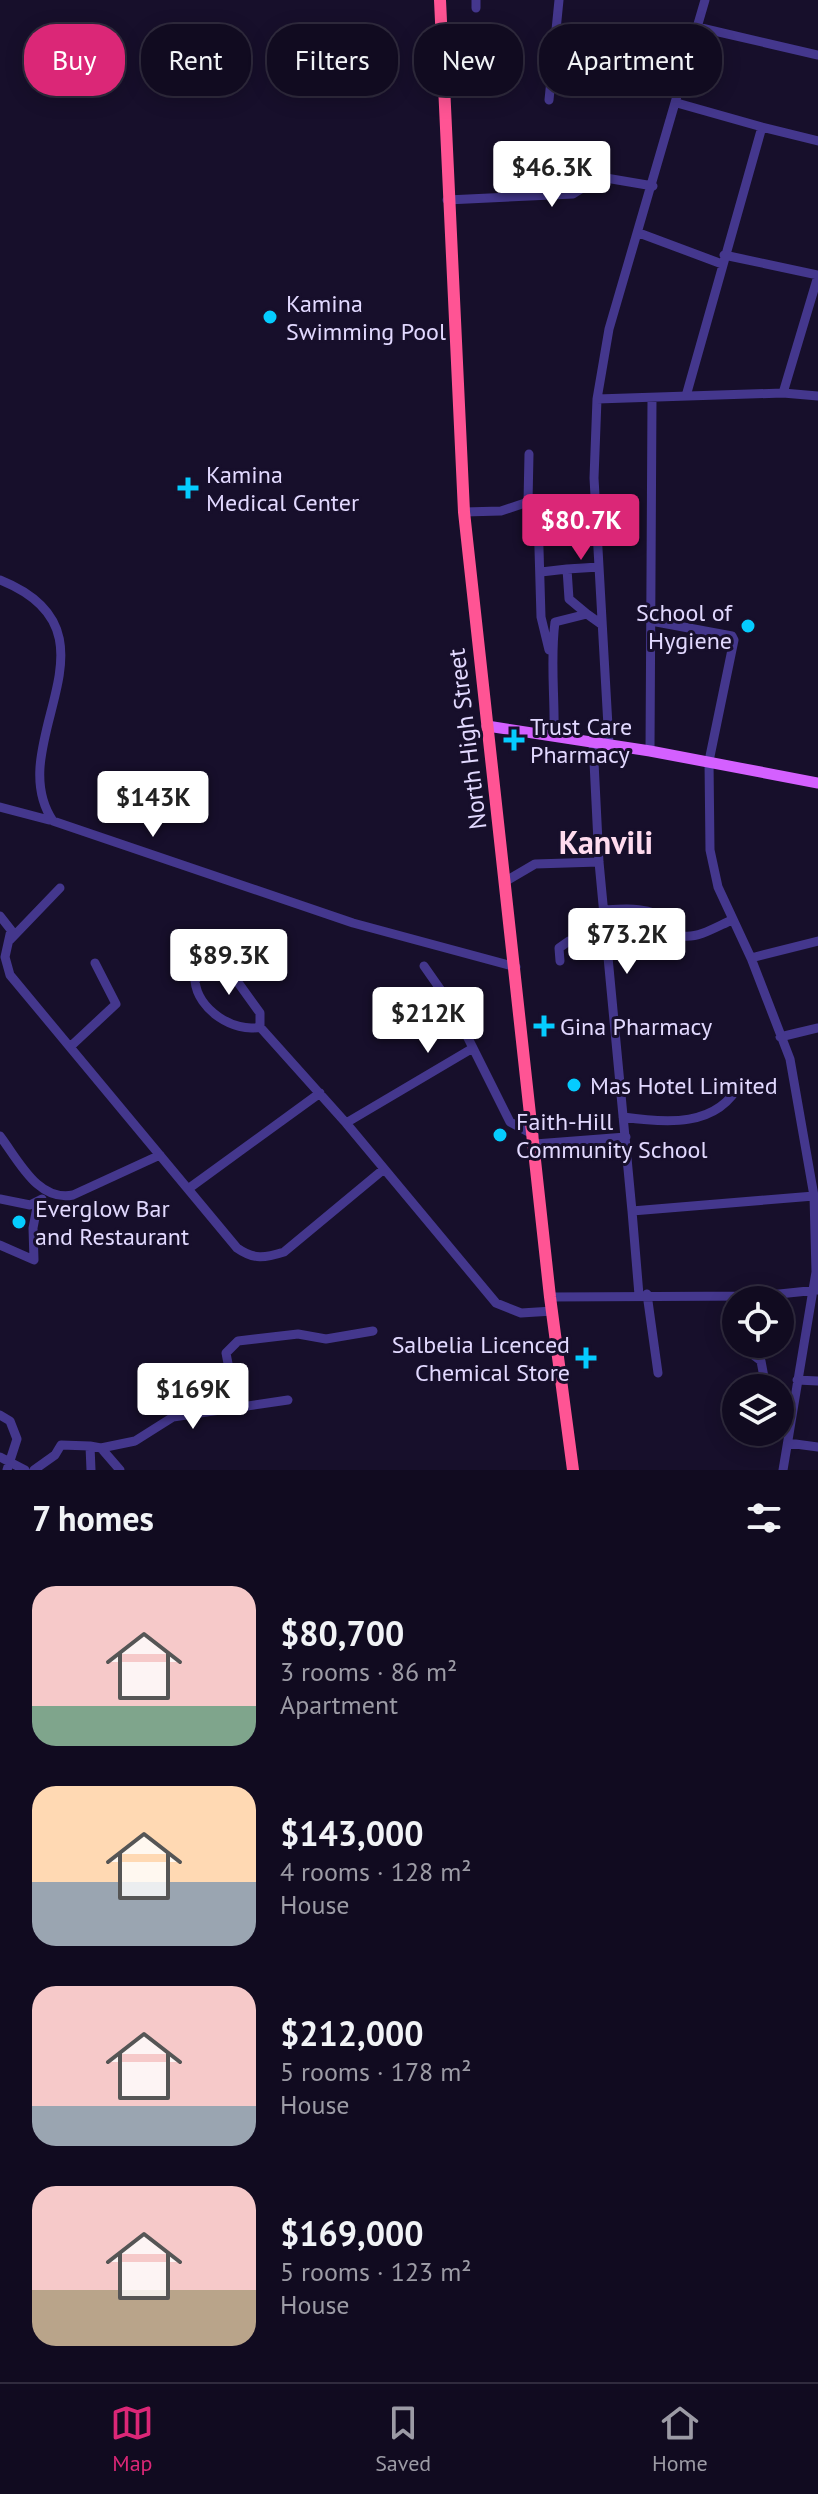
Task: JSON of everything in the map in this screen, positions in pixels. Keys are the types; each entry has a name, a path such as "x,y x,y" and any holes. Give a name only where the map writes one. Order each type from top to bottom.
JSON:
{"highway":[{"name":"North High Street","path":"440,0 464,512 550,1297 573,1470"}],"main road":[{"path":"487,726 554,734 818,783"}],"street":[{"path":"549,100 559,0"},
{"path":"698,24 705,0"},
{"path":"722,33 818,55"},
{"path":"609,744 594,478 597,399 609,329 679,96"},
{"path":"677,103 818,141"},
{"path":"686,396 762,127"},
{"path":"447,200 573,194 600,177 653,186"},
{"path":"639,233 723,260 818,276 783,393"},
{"path":"597,399 783,393 818,396"},
{"path":"650,751 652,398"},
{"path":"529,454 528,502 538,515 541,617 555,687 554,734"},
{"path":"464,512 501,511 528,502"},
{"path":"541,572 599,567"},
{"path":"567,569 569,599 601,624"},
{"path":"0,580 32,595 56,636 55,657 37,718"},
{"path":"551,657 555,622 587,614"},
{"path":"651,621 732,636 734,640 709,761 710,850 718,887 751,958 796,1079 814,1196 817,1245 815,1291 794,1395"},
{"path":"593,742 599,862 632,1211 643,1295 658,1373"},
{"path":"30,785 40,809 53,821"},
{"path":"0,807 53,821 353,923 516,967"},
{"path":"506,881 535,864 599,862"},
{"path":"10,940 60,888"},
{"path":"604,910 631,908 665,918 675,933 683,936 695,936 732,920"},
{"path":"0,916 11,930 5,957 10,975 237,1248 248,1256 267,1257 284,1252 384,1169"},
{"path":"560,961 559,948 569,941 607,938"},
{"path":"751,958 818,941"},
{"path":"260,1027 236,1029 227,1025 199,994 195,981 205,965 217,961 224,963 260,1013 260,1027 346,1123 496,1303 521,1313 553,1311"},
{"path":"71,1046 116,1004 95,963"},
{"path":"424,966 452,1006 510,1122 534,1140 626,1137"},
{"path":"780,1037 818,1028"},
{"path":"346,1123 473,1048"},
{"path":"623,1117 671,1123 701,1116 734,1096 740,1083"},
{"path":"188,1189 320,1093"},
{"path":"0,1136 47,1195 59,1198 73,1195 160,1155"},
{"path":"0,1199 30,1205 47,1195"},
{"path":"632,1211 814,1196"},
{"path":"0,1245 25,1259 34,1260 33,1228 38,1202"},
{"path":"550,1297 760,1296 815,1291"},
{"path":"192,1414 230,1374 226,1353 238,1341 298,1334 326,1339 373,1331"},
{"path":"797,1380 818,1381"},
{"path":"34,1470 55,1455 61,1445 101,1448 135,1441 165,1420 288,1400"},
{"path":"0,1415 10,1421 17,1439 9,1466"},
{"path":"794,1444 818,1447"},
{"path":"90,1446 91,1470"},
{"path":"783,1470 787,1446"},
{"path":"101,1448 120,1470"},
{"path":"0,1457 9,1466 25,1470"}],"place":[{"name":"Kamina Swimming Pool","path":"270,317"},
{"name":"Kamina Medical Center","path":"188,488"},
{"name":"School of Hygiene","path":"748,626"},
{"name":"Trust Care Pharmacy","path":"514,740"},
{"name":"Gina Pharmacy","path":"544,1026"},
{"name":"Mas Hotel Limited","path":"574,1085"},
{"name":"Faith-Hill Community School","path":"500,1135"},
{"name":"Everglow Bar and Restaurant","path":"19,1222"},
{"name":"Salbelia Licenced Chemical Store","path":"586,1358"}],"district":[{"name":"Kanvili","path":"606,842"}]}
